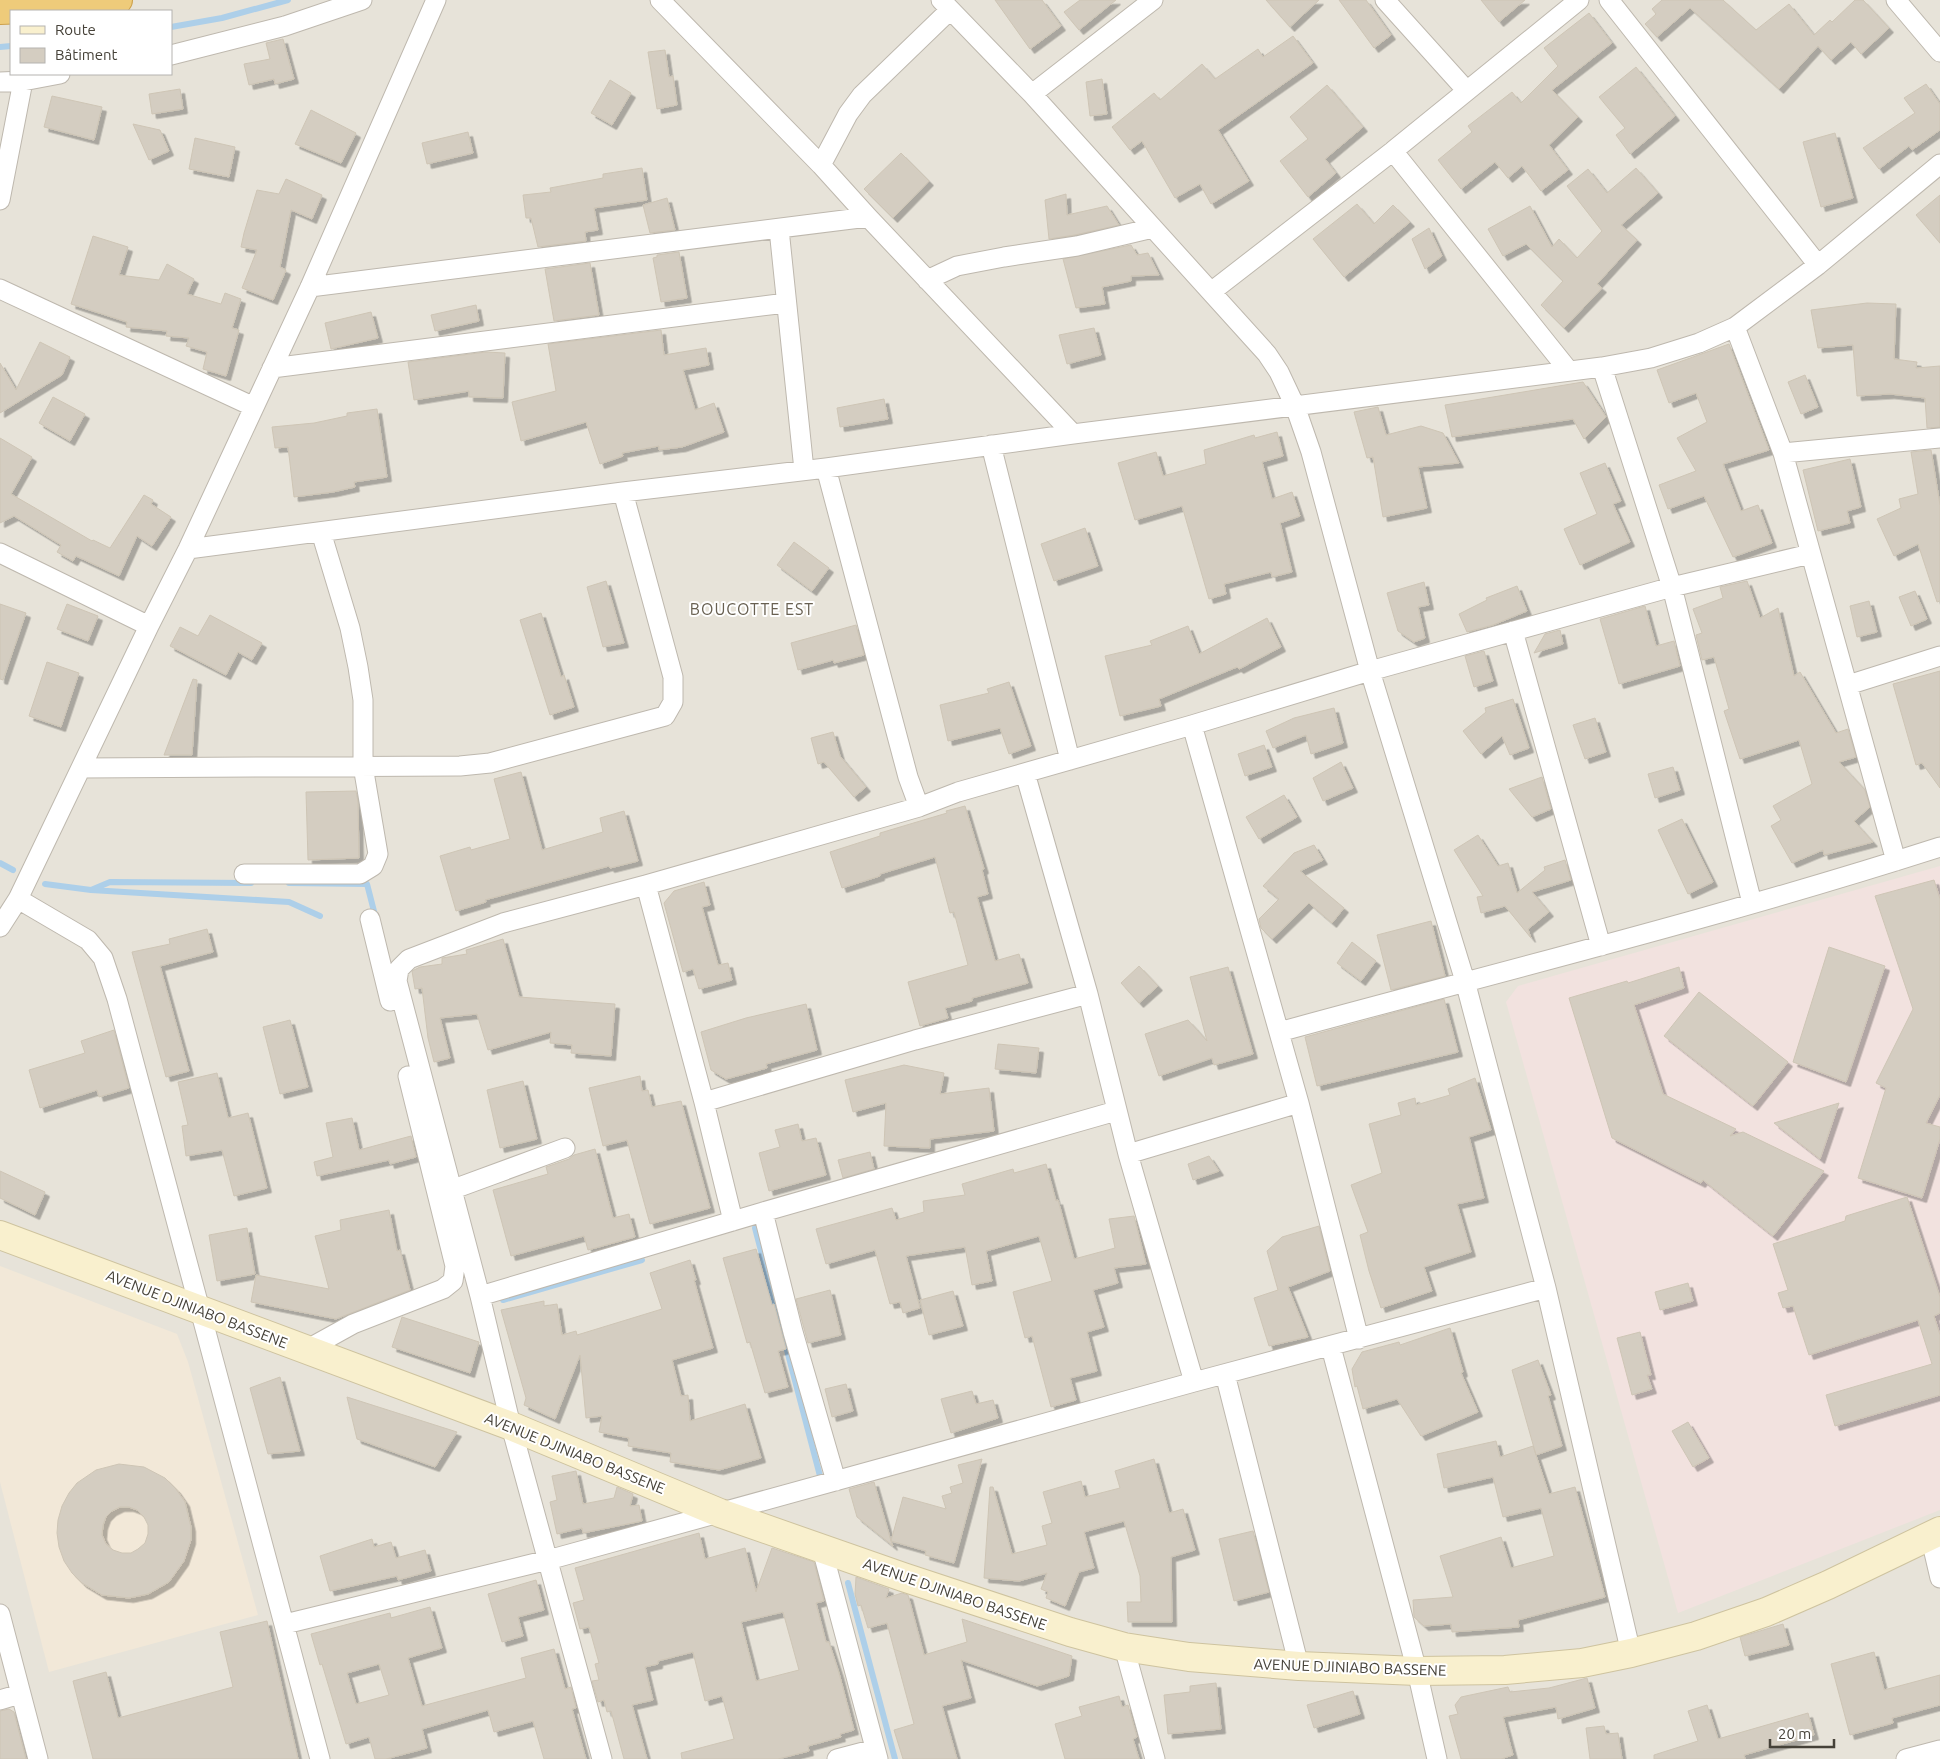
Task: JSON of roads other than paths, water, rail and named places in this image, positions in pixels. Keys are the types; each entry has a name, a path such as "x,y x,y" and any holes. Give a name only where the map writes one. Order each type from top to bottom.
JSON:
{"highway":[{"path":"0,10 118,0"}],"main road":[{"name":"AVENUE DJINIABO BASSENE","path":"0,1235 511,1426 720,1513 1006,1612 1124,1647 1189,1657 1299,1666 1417,1671 1505,1670 1582,1663 1631,1653 1696,1636 1766,1612 1828,1585 1935,1533"}],"street":[{"path":"172,54 285,26 362,0"},
{"path":"0,927 18,899 188,549 310,286 436,0"},
{"path":"660,0 821,165 1073,434"},
{"path":"1032,94 1153,0"},
{"path":"1385,0 1467,92"},
{"path":"1211,292 1467,92 1579,0"},
{"path":"1610,0 1818,265"},
{"path":"1896,0 1940,52"},
{"path":"821,165 848,114 862,95 946,5 1032,94 1267,354 1279,372 1295,406 1311,452 1370,671 1465,981 1546,1288 1631,1653"},
{"path":"0,82 23,81 55,75"},
{"path":"0,200 23,81"},
{"path":"1392,151 1570,371"},
{"path":"188,549 1602,367 1651,358 1699,343 1734,327 1818,265 1940,164"},
{"path":"310,286 868,217"},
{"path":"779,228 804,470"},
{"path":"927,280 957,266 1077,246 1153,228"},
{"path":"0,288 254,406"},
{"path":"272,368 786,303"},
{"path":"1734,327 1783,453 1896,861"},
{"path":"1602,367 1672,587 1752,903"},
{"path":"1783,453 1940,438"},
{"path":"991,445 1070,760"},
{"path":"826,468 908,777 918,807"},
{"path":"81,768 460,766 490,763 665,716 674,702 673,678 623,492"},
{"path":"244,874 360,874 373,866 378,854 363,766 363,700 358,667 350,628 321,532"},
{"path":"0,553 149,626"},
{"path":"602,1759 511,1426 480,1296 397,981 399,969 409,958 503,922 646,885 918,807 958,792 1512,630 1672,587 1810,554"},
{"path":"1512,630 1601,946"},
{"path":"1848,685 1940,656"},
{"path":"1192,725 1299,1103 1359,1339"},
{"path":"1024,773 1088,994 1128,1154 1194,1382"},
{"path":"1279,1032 1601,946 1940,847"},
{"path":"646,885 704,1102 733,1221"},
{"path":"18,899 88,940 103,958 120,1009 320,1759"},
{"path":"306,1350 353,1324 443,1289 453,1281 455,1266 370,919"},
{"path":"704,1102 915,1040 1088,994"},
{"path":"1128,1154 1299,1103"},
{"path":"480,1296 1116,1111"},
{"path":"451,1190 565,1148"},
{"path":"764,1212 794,1332 836,1481"},
{"path":"285,1624 548,1560 1194,1382 1331,1347 1546,1288"},
{"path":"1331,1347 1417,1671 1437,1759"},
{"path":"1225,1374 1299,1666"},
{"path":"1935,1533 1940,1578"},
{"path":"822,1549 876,1754 837,1759"},
{"path":"0,1614 38,1759"},
{"path":"1124,1647 1155,1759"},
{"path":"0,1700 20,1694"},
{"path":"1906,1759 1940,1750"}],"waterway":[{"path":"172,27 222,18 288,0"},
{"path":"0,47 10,46"},
{"path":"0,863 13,870"},
{"path":"91,890 110,882 251,883"},
{"path":"289,883 367,884 376,919"},
{"path":"45,884 91,890 289,902 320,916"},
{"path":"755,1228 820,1476"},
{"path":"503,1300 642,1260"},
{"path":"848,1583 895,1759"}],"district":[{"name":"BOUCOTTE EST","path":"752,609"}]}
